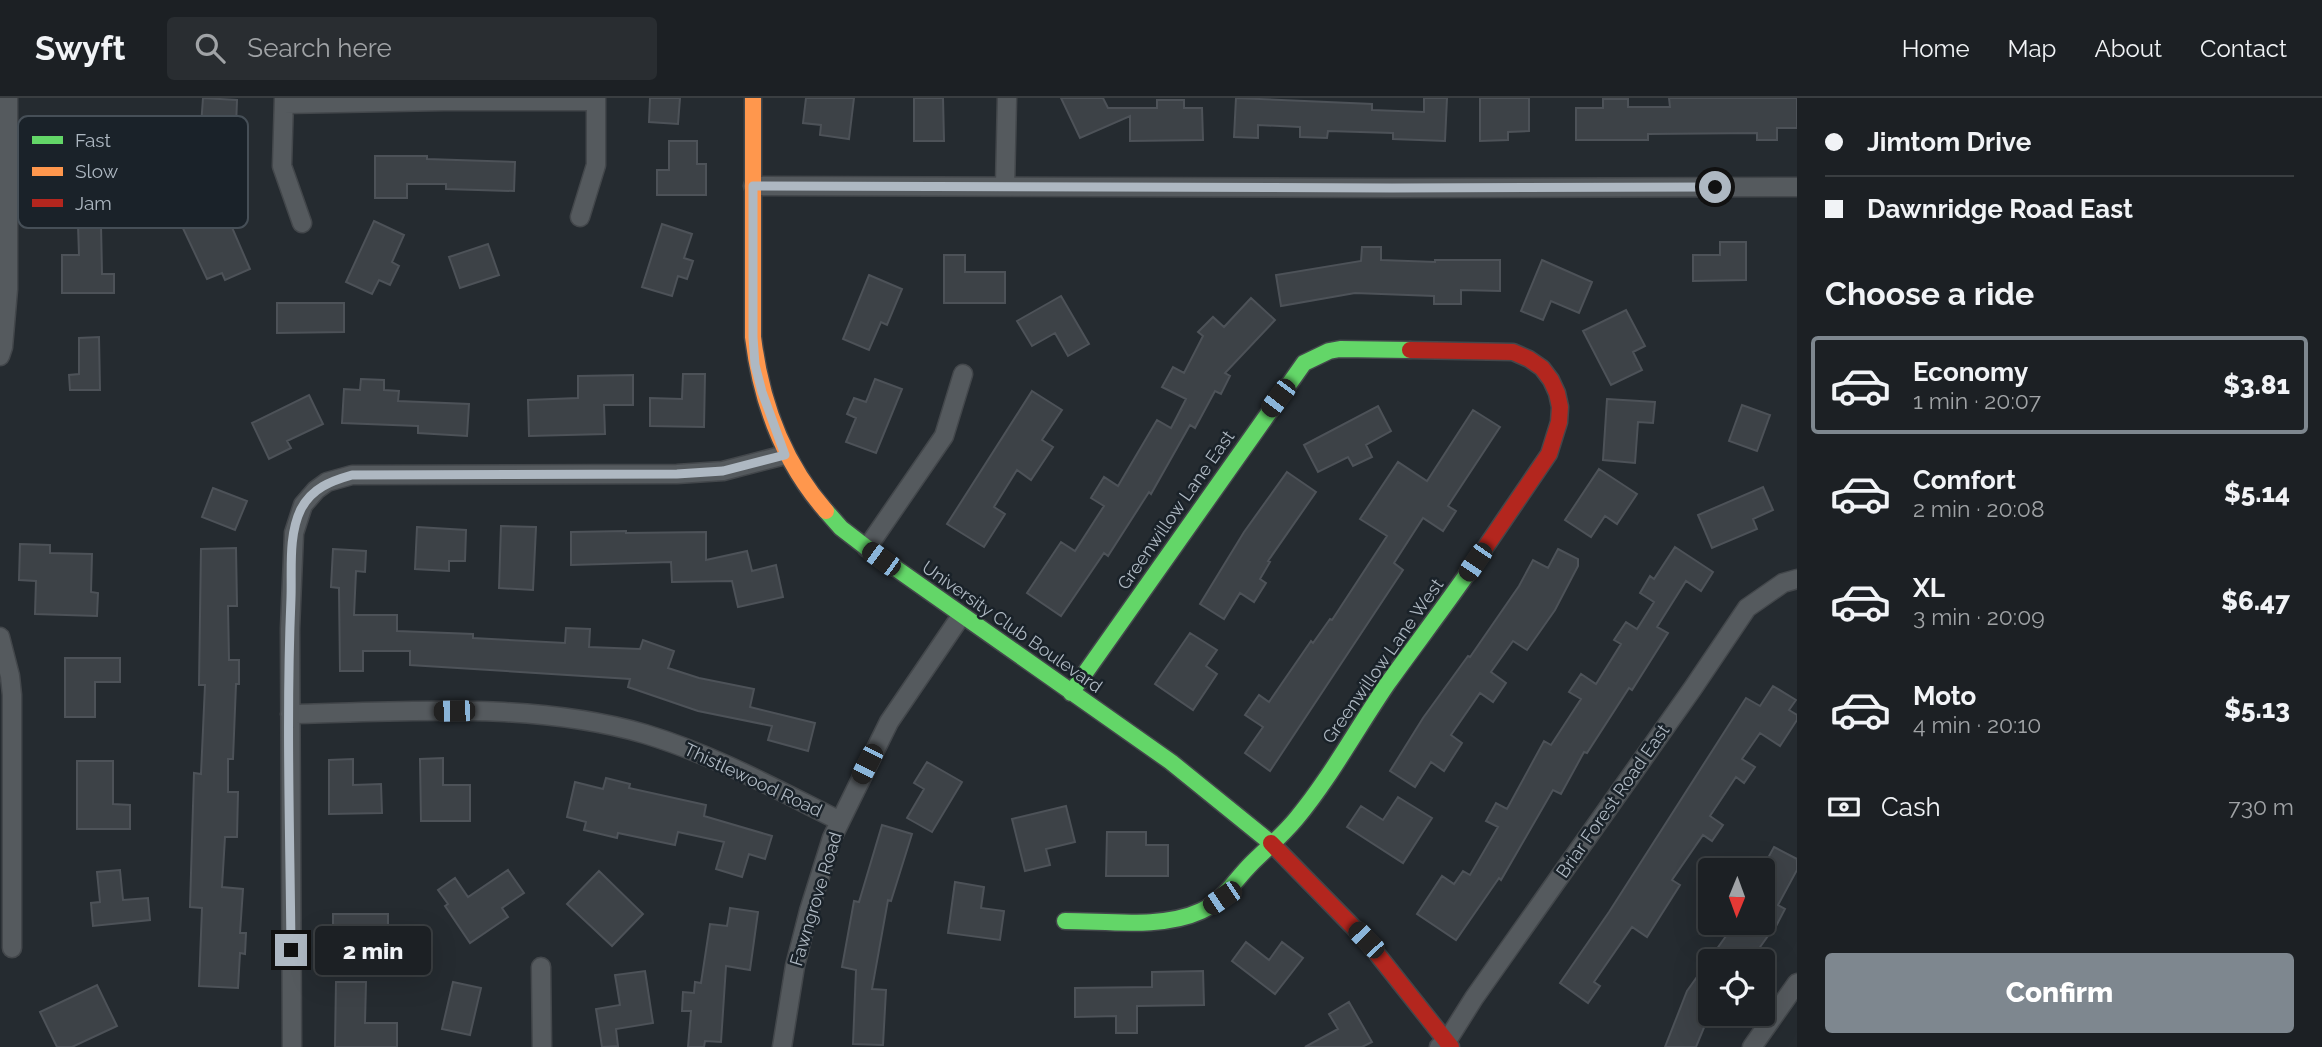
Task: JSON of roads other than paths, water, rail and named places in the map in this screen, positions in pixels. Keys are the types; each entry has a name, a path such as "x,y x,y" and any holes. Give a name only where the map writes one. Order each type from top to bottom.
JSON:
{"street":[{"path":"0,356 8,289 8,98"},
{"name":"University Club Boulevard","path":"753,98 755,365 785,455 807,489 835,523 867,548 1171,762 1273,845 1366,940 1446,1045"},
{"path":"1005,187 1007,98"},
{"path":"302,223 282,166 284,101 596,100 596,164 580,217"},
{"path":"753,186 1797,187"},
{"name":"Greenwillow Lane West","path":"1065,921 1163,922 1205,910 1222,898 1297,818 1327,777 1556,440 1561,411 1559,396 1542,366 1525,355 1513,352 1340,349 1318,355"},
{"name":"Greenwillow Lane East","path":"1071,693 1252,434 1304,363 1318,355"},
{"path":"867,548 944,436 964,373"},
{"path":"292,1047 290,629 294,533 303,505 327,482 352,475 677,474 723,471 785,455"},
{"name":"Briar Forest Road East","path":"1446,1045 1474,998 1747,608 1783,583 1797,579"},
{"name":"Fawngrove Road","path":"782,1047 795,966 809,911 840,821 889,722 961,616"},
{"path":"0,637 12,695 12,948"},
{"name":"Thistlewood Road","path":"290,714 482,711 586,722 642,734 698,752 736,768 840,821"},
{"path":"541,967 542,1047"},
{"path":"1752,1047 1797,983"}]}
